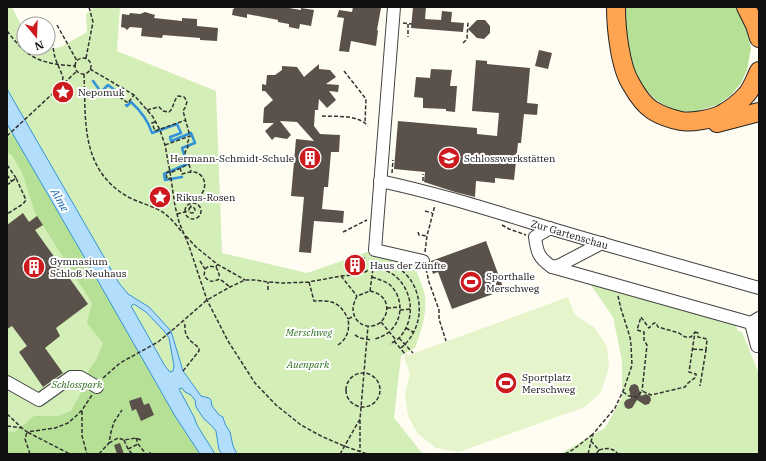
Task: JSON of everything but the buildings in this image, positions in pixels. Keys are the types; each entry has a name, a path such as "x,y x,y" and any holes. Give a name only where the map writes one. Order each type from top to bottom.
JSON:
{"highway":[{"path":"610,7 617,56 626,85 636,100 649,112 679,125 703,125 724,122 759,112"},
{"path":"616,7 624,69 630,83 640,98 651,110 681,121 702,120 721,115 734,107 747,94 759,71"},
{"path":"746,7 755,25 759,38"},
{"path":"755,7 759,12"}],"street":[{"path":"394,7 386,182 376,222 374,250 423,261"},
{"name":"Zur Gartenschau","path":"386,182 438,195 759,288"},
{"path":"550,228 535,237 536,248 542,260 552,267 618,286 755,321 756,346"},
{"path":"552,267 560,265 602,243"},
{"path":"7,382 39,400 71,377 80,377 97,387"}],"path":[{"path":"86,58 93,22 90,8"},
{"path":"463,43 467,39 468,22"},
{"path":"408,24 408,37"},
{"path":"56,26 77,61 77,71"},
{"path":"7,31 26,52 38,60 76,66"},
{"path":"55,56 63,77 62,84"},
{"path":"77,61 81,58 86,58"},
{"path":"84,74 87,73 91,67 90,62 86,58"},
{"path":"90,69 134,95 147,110 160,130 165,145 177,214 207,300 228,341 256,383 276,405 301,425 321,436 367,454"},
{"path":"77,71 84,74"},
{"path":"8,135 77,71"},
{"path":"344,71 366,99 365,123"},
{"path":"84,74 87,135 91,153 94,161 108,180 117,189 128,196 160,210 173,221 196,248 217,264 245,280"},
{"path":"122,87 118,96 128,103 134,95"},
{"path":"147,110 159,107 163,111 168,112 172,110 175,99 178,96 184,97 187,101 183,111 190,136 187,144 188,147 185,152 191,172"},
{"path":"322,116 350,117 361,120 368,126"},
{"path":"155,122 152,124 155,131 186,120"},
{"path":"165,145 190,136"},
{"path":"386,182 393,160"},
{"path":"171,178 167,179 166,173 189,164"},
{"path":"7,165 16,178 26,200 23,204 7,214"},
{"path":"180,168 182,174 191,172 197,173 205,182 204,190 198,197 189,200 190,203 186,207 185,212"},
{"path":"7,175 12,182"},
{"path":"7,185 16,178"},
{"path":"438,195 427,236 423,261 439,310 439,319 446,341"},
{"path":"190,203 191,208 195,209 193,213 195,218"},
{"path":"185,212 189,217 195,218 200,214 200,208 196,204 190,203"},
{"path":"177,214 189,211 193,213"},
{"path":"425,211 433,214"},
{"path":"343,232 367,220 376,222"},
{"path":"418,232 419,234 427,236"},
{"path":"200,261 205,269 204,276 200,279"},
{"path":"217,264 216,267 220,279 230,287"},
{"path":"205,269 209,266 216,267"},
{"path":"370,291 374,267"},
{"path":"28,432 55,428 68,423 82,410 103,378 110,371 120,363 158,342 207,300 245,280 283,283 309,282 360,274 374,267 381,268 393,274 403,284 409,297 411,309 406,328 399,338 390,344"},
{"path":"401,348 414,332 420,310 418,295 412,282 402,270"},
{"path":"204,276 208,280 212,281 220,279"},
{"path":"341,276 357,296"},
{"path":"372,277 389,284 396,292 400,301 398,321 389,332 374,340"},
{"path":"268,282 268,290"},
{"path":"309,282 314,301 326,300 338,304 348,319 349,329 347,336 338,345"},
{"path":"565,454 593,434 615,408 623,392 632,364 630,337 618,299 618,286"},
{"path":"370,291 376,292 382,296 387,308 385,317 381,322 374,326 358,323 354,316 353,304 357,296 370,291"},
{"path":"387,308 400,307"},
{"path":"400,310 411,309"},
{"path":"348,319 354,316"},
{"path":"623,392 629,396 637,397 642,391 647,345 644,340 644,332 637,330 641,317 649,328 656,323 658,327 679,333 685,337 691,337 695,332"},
{"path":"183,371 200,349 186,336 184,321"},
{"path":"381,322 406,355"},
{"path":"360,452 360,418 368,326"},
{"path":"406,328 414,332"},
{"path":"642,391 651,396 686,387 688,383 696,377 696,374 689,372 695,332"},
{"path":"695,332 698,333 698,337 707,339 700,386"},
{"path":"355,335 360,338 371,340"},
{"path":"399,338 413,353"},
{"path":"693,349 706,350"},
{"path":"364,373 376,379 380,391 379,396 374,403 361,406 353,404 350,401 346,393 346,389 347,384 352,377 364,373"},
{"path":"82,410 82,436 87,454"},
{"path":"109,443 114,422 122,410"},
{"path":"7,414 28,432 70,454"},
{"path":"340,454 360,418"},
{"path":"7,426 22,428"},
{"path":"28,432 25,439 30,454"},
{"path":"588,454 593,434"},
{"path":"98,454 109,443 118,438 124,440 136,438 141,440"},
{"path":"136,438 138,444 146,454"},
{"path":"124,440 131,454"},
{"path":"592,441 599,450"},
{"path":"128,449 138,444"},
{"path":"596,454 599,450 608,448 613,449 618,454"}],"green space":[{"name":"Auenpark","path":"7,7 12,7 16,16 16,56 56,56 56,48 61,47 87,32 86,14 94,7 120,7 117,51 216,91 222,253 307,273 367,252 413,263 424,292 425,309 415,348 401,356 394,418 423,454 237,454 233,446 230,432 225,424 225,419 216,411 211,400 201,396 183,371 171,331 149,307 128,294 119,283 7,89"},
{"path":"624,7 735,7 745,25 751,48 747,70 741,83 730,96 717,105 694,112 671,110 655,99 638,82 629,58"},
{"name":"Schlosspark","path":"7,124 175,416 200,454 7,454"},
{"path":"13,134 175,416 200,454 7,454 7,431 15,432 34,416 58,416 71,411 80,395 88,372 96,360 103,343 87,323 92,303 35,213 22,172 12,155 7,152 7,139"},
{"path":"588,281 734,321 738,331 742,332 759,374 759,454 560,454 605,428 622,398 622,361 613,317"},
{"name":"Sportplatz Merschweg","path":"568,297 575,315 595,328 607,347 609,367 601,392 585,407 459,452 436,448 418,434 408,416 405,394 410,374 404,357"},
{"path":"134,304 146,312 169,338 174,366 173,371 170,372 165,366 131,306"},
{"path":"182,388 195,400 196,407 204,419 216,431 219,450 222,454 215,454 203,435 178,389"}],"water":[{"name":"Alme","path":"7,89 119,283 128,294 149,307 171,331 183,371 201,396 209,398 212,406 219,415 223,417 230,432 233,446 237,454 222,454 219,450 216,431 204,419 196,407 195,400 182,388 179,389 197,425 215,454 200,454 175,416 7,124","holes":["134,304 146,312 169,338 174,366 173,371 170,372 165,366 131,306"]}],"waterway":[{"path":"93,81 101,92 108,85 119,93 116,97"},
{"path":"126,105 127,106 131,102 138,109 144,116 152,133 177,124 181,133 170,137 171,141 191,133 195,143 182,148 187,164 164,174 165,180 182,177"}],"place":[{"name":"Nepomuk","path":"63,92"},
{"name":"Hermann-Schmidt-Schule","path":"310,158"},
{"name":"Schlosswerkstätten","path":"449,158"},
{"name":"Rikus-Rosen","path":"160,197"},
{"name":"Haus der Zünfte","path":"355,265"},
{"name":"Gymnasium Schloß Neuhaus","path":"34,267"},
{"name":"Sporthalle Merschweg","path":"471,282"},
{"name":"Sportplatz Merschweg","path":"506,383"}],"park label":[{"name":"Merschweg","path":"309,332"}]}
